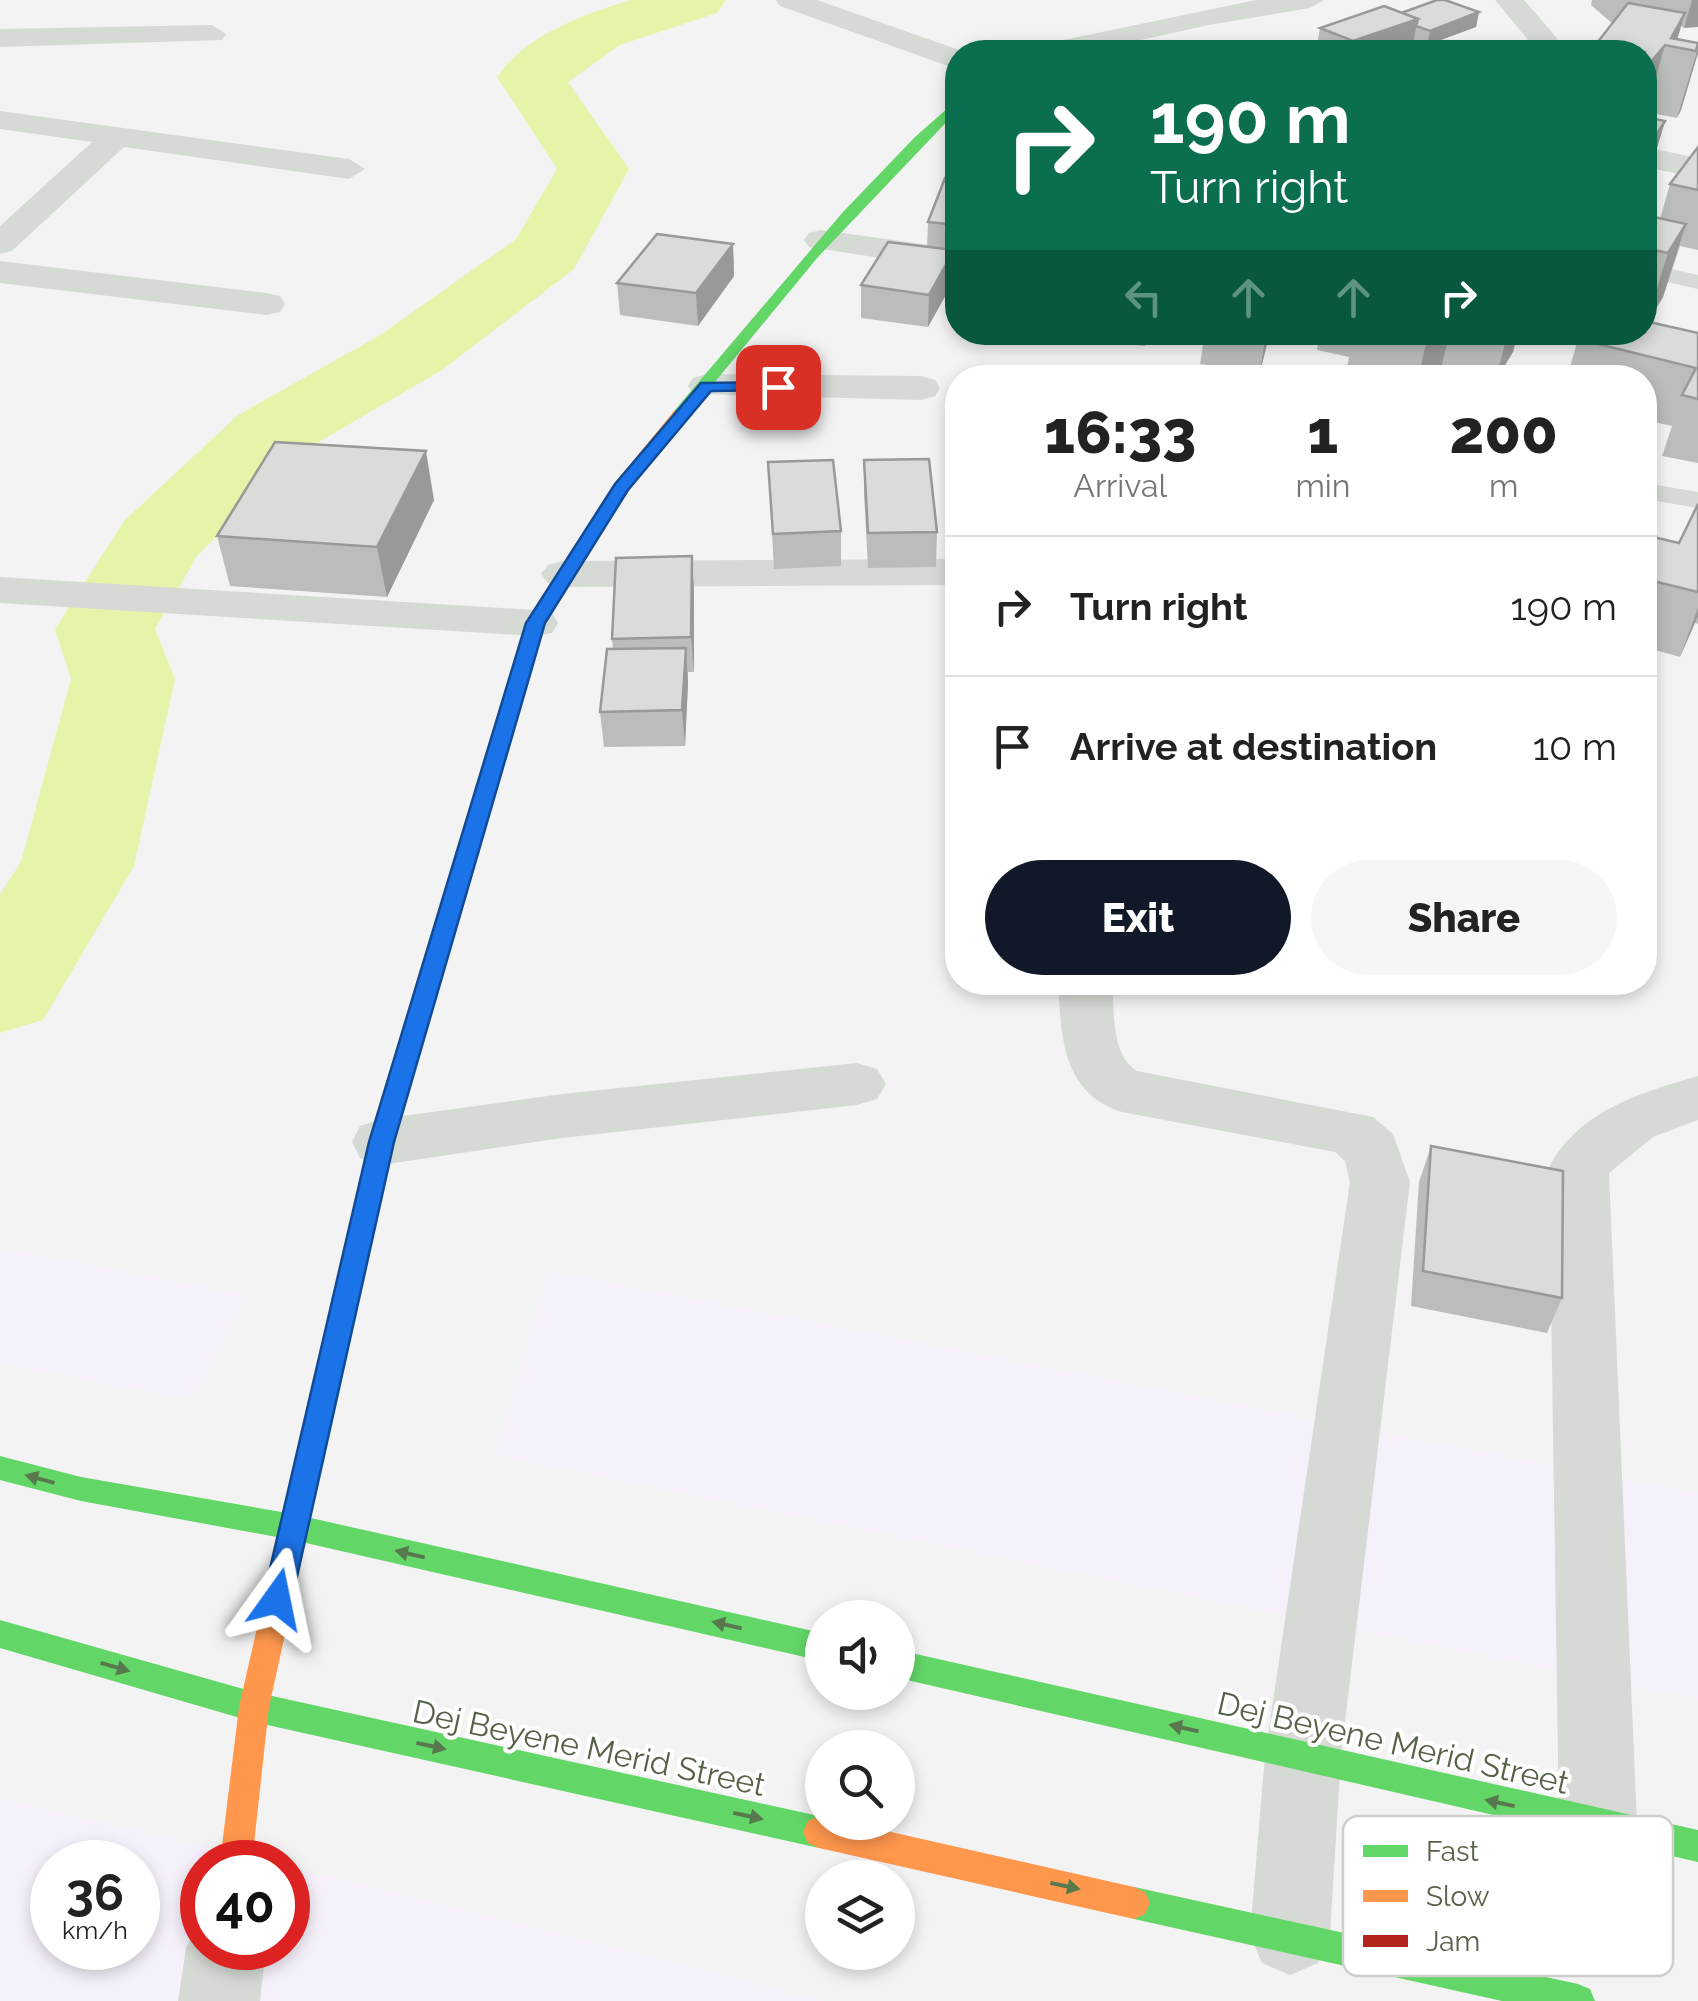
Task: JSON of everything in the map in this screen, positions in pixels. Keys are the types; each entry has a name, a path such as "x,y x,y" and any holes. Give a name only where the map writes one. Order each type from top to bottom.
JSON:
{"street":[{"path":"790,0 945,55"},
{"path":"1100,40 1310,0"},
{"path":"1509,0 1543,40"},
{"path":"0,38 212,34"},
{"path":"239,1840 254,1707 382,1142 536,623 621,487 707,386 821,240 945,117"},
{"path":"0,120 349,169"},
{"path":"0,244 116,137"},
{"path":"1657,159 1698,168"},
{"path":"821,240 945,258"},
{"path":"0,272 267,304"},
{"path":"707,386 921,388"},
{"path":"564,574 945,572"},
{"path":"0,590 536,623"},
{"path":"1086,995 1093,1058 1106,1082 1122,1090 1352,1133 1372,1150 1380,1182 1303,1755 1290,1935"},
{"path":"382,1142 562,1116 857,1084"},
{"path":"1598,1816 1579,1167 1605,1135 1650,1112 1698,1098"},
{"path":"0,1468 81,1490 293,1528 805,1643"},
{"name":"Dej Beyene Merid Street","path":"0,1634 254,1707 1343,1947"},
{"name":"Dej Beyene Merid Street","path":"915,1668 1303,1755 1448,1792 1568,1816"},
{"name":"Dej Beyene Merid Street","path":"1673,1840 1698,1846"},
{"path":"220,2001 224,1970"},
{"name":"Dej Beyene Merid Street","path":"1469,1976 1578,2001"}],"lane":[{"path":"1657,273 1698,282"},
{"path":"1657,493 1698,500"}],"shaded area":[{"path":"0,1248 246,1295 192,1399 0,1364"},
{"path":"549,1271 1698,1494 1698,1699 496,1455"},
{"path":"0,1798 180,1841 180,1970 310,1970 310,1873 823,2001 0,2001"}],"building":[{"path":"1437,0 1479,12 1430,31 1416,26 1418,19 1401,13"},
{"path":"1628,3 1685,13 1671,38 1698,43 1696,51 1665,45 1657,55 1657,40 1599,40"},
{"path":"1384,6 1418,19 1356,40 1320,28"},
{"path":"1698,147 1698,190 1670,184"},
{"path":"945,178 945,224 928,222"},
{"path":"1657,218 1686,224 1668,253 1657,251"},
{"path":"657,234 733,244 696,293 617,283"},
{"path":"888,242 945,249 945,266 929,295 861,285"},
{"path":"1657,324 1698,333 1698,399 1682,395 1696,368 1602,345 1657,345"},
{"path":"275,442 426,451 377,547 217,536"},
{"path":"929,459 937,532 868,533 864,460"},
{"path":"833,460 841,531 773,534 768,462"},
{"path":"1698,504 1698,592 1657,582 1657,538 1679,543"},
{"path":"692,556 691,637 612,639 616,558"},
{"path":"686,648 682,710 600,712 607,649"},
{"path":"1431,1146 1563,1171 1562,1298 1423,1271"}],"waterway":[{"path":"0,989 77,866 123,679 105,629 158,541 269,434 412,352 547,253 593,169 531,77 597,31 695,0"}],"traffic: fast":[{"path":"680,414 848,215 945,115"},
{"path":"0,1468 81,1489 293,1527 805,1643"},
{"path":"0,1634 254,1707 805,1829"},
{"path":"915,1668 1566,1816"},
{"path":"1673,1840 1698,1846"},
{"path":"1134,1903 1343,1949"},
{"path":"1465,1976 1578,2001"}],"traffic: slow":[{"path":"418,1017 536,623 621,487 680,414"},
{"path":"239,1840 254,1707 316,1430"},
{"path":"854,1840 1134,1903"}],"traffic: jam":[{"path":"316,1430 381,1142 418,1017"}],"route":[{"path":"277,1599 382,1142 536,623 621,487 707,386 778,387"}]}
